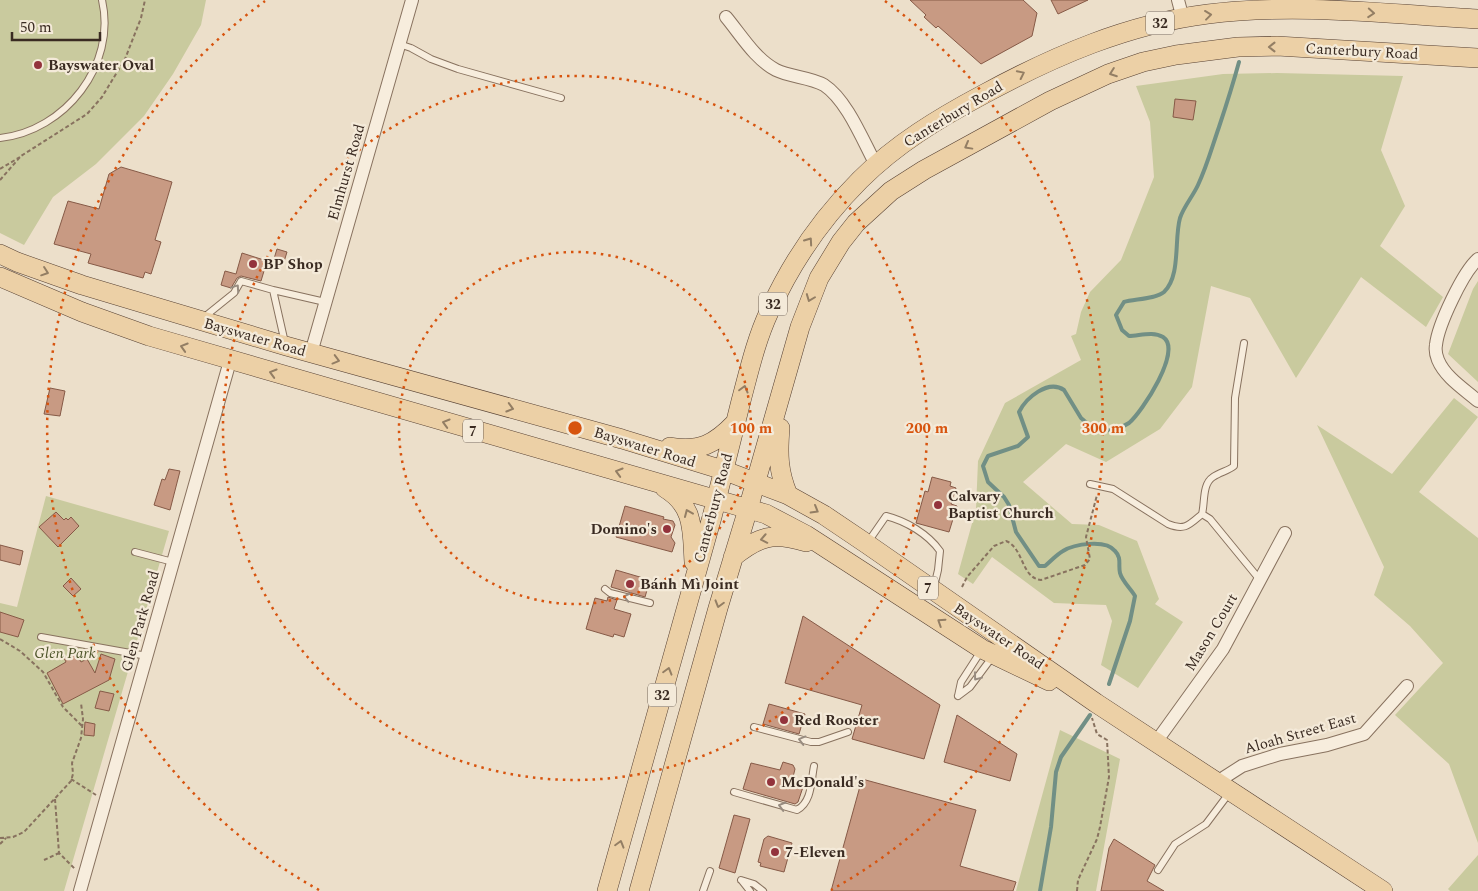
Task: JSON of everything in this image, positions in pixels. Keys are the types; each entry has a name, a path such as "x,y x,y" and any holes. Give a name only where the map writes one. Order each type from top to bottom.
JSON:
{"main road":[{"name":"Canterbury Road","path":"607,891 758,342 769,313 799,256 845,195 876,165 922,129 974,99 1062,55 1135,29 1224,13 1283,9 1478,20"},
{"name":"Canterbury Road","path":"639,891 800,328 819,278 841,242 856,224 891,191 924,170 1074,89 1143,62 1176,55 1238,47 1277,46 1478,58"},
{"path":"876,165 891,191"},
{"name":"Bayswater Road","path":"0,254 82,285 286,346 723,470 756,481 788,495 824,515 1097,704 1383,891"},
{"name":"Bayswater Road","path":"0,277 82,312 149,336 230,361 766,514 828,550 988,652 1097,704"},
{"path":"230,361 239,332"},
{"path":"303,382 311,353"},
{"path":"786,377 778,455 780,472 788,495"},
{"path":"622,440 681,449 698,448 707,446 721,437 735,423"},
{"path":"655,482 681,500 688,510 692,529 694,578"},
{"path":"733,558 756,540 771,537 802,541 828,550"},
{"path":"988,652 1002,637"},
{"path":"637,785 668,787"}],"street":[{"name":"Elmhurst Road","path":"311,353 412,0"},
{"path":"1178,0 1183,19"},
{"path":"726,17 764,62 777,70 823,84 837,97 846,109 876,165"},
{"path":"1478,259 1467,272 1448,310 1436,343 1435,352 1438,361 1447,373 1478,401"},
{"name":"Glen Park Road","path":"80,891 230,361"},
{"name":"Mason Court","path":"1156,742 1223,648 1285,533"},
{"name":"Aloah Street East","path":"1224,786 1242,766 1280,754 1327,745 1364,734 1407,686"}],"lane":[{"path":"0,138 29,131 51,120 80,93 92,74 102,51 104,22 102,0"},
{"path":"400,44 458,69 561,98"},
{"path":"200,320 234,293 241,281 326,302"},
{"path":"273,290 286,346"},
{"path":"1090,484 1113,489 1168,524 1178,528 1185,527 1202,514 1206,487 1210,478 1234,466 1235,398 1244,343"},
{"path":"1202,514 1215,524 1260,580"},
{"path":"867,544 886,516 897,519 932,540 940,551 933,591"},
{"path":"135,552 173,562"},
{"path":"605,589 610,593 650,603"},
{"path":"41,637 147,656"},
{"path":"988,652 970,687 958,696 961,682 988,652"},
{"path":"754,726 811,742 819,742 848,732"},
{"path":"734,792 797,810 803,807 808,799 814,766"},
{"path":"1158,870 1175,844 1206,824 1224,786"},
{"path":"703,891 710,871"},
{"path":"750,891 741,880 764,891"}],"path":[{"path":"0,169 21,156"},
{"path":"962,588 968,578 999,542 1006,541 1016,548 1027,570 1036,579 1041,580 1089,562 1090,554 1086,536 1097,503 1098,486"},
{"path":"0,640 20,651 43,672 64,707 82,726"},
{"path":"0,838 24,832 55,799 71,778 72,763 80,743 82,726 81,703"},
{"path":"1077,891 1078,880 1097,839 1109,777 1107,740 1097,734 1092,718 1097,704"},
{"path":"71,778 96,795"},
{"path":"55,799 59,853 62,858 84,877"},
{"path":"0,844 6,838"},
{"path":"44,860 59,853"}],"green space":[{"path":"0,0 206,0 201,25 173,74 144,116 96,164 53,197 24,245 0,233"},
{"path":"1277,73 1403,76 1381,150 1405,206 1380,246 1443,297 1426,327 1361,277 1296,378 1250,298 1211,286 1192,387 1160,429 1106,462 1066,444 1023,482 1072,524 1099,525 1137,541 1159,599 1155,604 1183,622 1138,688 1101,665 1112,621 1106,605 1054,603 992,557 973,584 958,574 976,509 978,461 1005,403 1081,360 1071,336 1076,334 1081,312 1090,292 1121,260 1154,177 1150,122 1136,86 1223,74"},
{"path":"1478,281 1478,382 1448,354 1473,289"},
{"path":"1454,398 1478,417 1419,492 1478,538 1478,843 1449,764 1395,715 1443,663 1410,626 1374,595 1384,567 1317,425 1392,474"},
{"name":"Glen Park","path":"46,496 169,531 64,891 0,891 0,603 17,607"},
{"path":"1060,730 1120,759 1096,891 1016,891"},
{"path":"1478,855 1478,891 1450,891 1448,889"}],"building":[{"path":"910,0 1023,0 1037,13 1032,36 981,64 938,26 936,28 924,17 926,15"},
{"path":"1051,0 1088,0 1058,14"},
{"path":"1175,99 1196,101 1193,120 1173,117"},
{"path":"121,167 172,182 155,240 161,242 151,274 145,272 143,278 88,263 91,254 54,244 68,201 99,209 109,174"},
{"path":"277,249 287,252 283,265 273,262"},
{"path":"242,253 267,261 261,281 241,276 237,278 231,288 221,285 225,271 236,274"},
{"path":"50,388 65,391 60,416 44,414"},
{"path":"169,469 180,471 170,510 154,505 162,479 165,480"},
{"name":"Calvary Baptist Church","path":"932,477 951,482 950,486 956,488 951,504 957,506 949,532 916,523 925,491 928,492"},
{"path":"625,506 673,521 675,525 671,537 675,543 672,552 616,537"},
{"path":"56,512 64,520 66,518 68,520 71,517 79,526 58,547 39,527"},
{"path":"0,545 23,551 20,565 0,560"},
{"name":"Bánh Mì Joint","path":"616,570 650,580 645,597 611,587"},
{"path":"71,578 81,589 73,596 63,586"},
{"path":"608,597 617,600 614,609 631,614 624,637 614,634 613,637 586,629 595,598 607,601"},
{"path":"0,612 24,620 18,637 0,632"},
{"path":"803,616 940,705 924,759 852,739 862,705 785,683"},
{"path":"76,652 81,662 87,659 95,673 101,654 115,659 109,680 63,704 47,673 66,662 64,658"},
{"path":"100,691 114,694 109,711 95,708"},
{"name":"Red Rooster","path":"769,704 805,714 799,734 763,724"},
{"path":"957,715 1017,754 1010,781 944,762"},
{"path":"85,722 95,724 94,736 84,735"},
{"name":"McDonald's","path":"783,762 793,765 795,769 792,781 801,784 803,787 798,802 795,804 743,789 751,763 780,770"},
{"path":"862,779 976,810 960,866 1016,882 1013,891 831,891"},
{"path":"734,815 750,819 735,873 719,868"},
{"name":"7-Eleven","path":"768,836 792,843 784,872 760,866 761,863 758,862 764,839"},
{"path":"1114,839 1155,865 1147,881 1164,891 1101,891 1109,848"}],"waterway":[{"path":"1109,684 1130,621 1135,596 1121,576 1117,554 1111,547 1105,545 1074,546 1058,554 1045,566 1039,566 1016,532 1009,505 1004,497 988,482 983,466 988,456 1018,446 1028,437 1019,412 1032,396 1045,388 1058,387 1064,390 1081,418 1096,431 1113,430 1129,423 1143,407 1164,367 1168,354 1168,344 1163,337 1155,334 1129,336 1122,330 1116,315 1124,302 1156,296 1164,292 1173,277 1180,218 1204,171 1239,62"},
{"path":"1040,891 1051,827 1056,772 1061,757 1090,715"}],"place":[{"name":"Bayswater Oval","path":"38,65"},
{"name":"BP Shop","path":"253,264"},
{"name":"Calvary Baptist Church","path":"938,505"},
{"name":"Domino's","path":"667,529"},
{"name":"Bánh Mì Joint","path":"630,584"},
{"name":"Red Rooster","path":"784,720"},
{"name":"McDonald's","path":"771,782"},
{"name":"7-Eleven","path":"775,852"}]}
